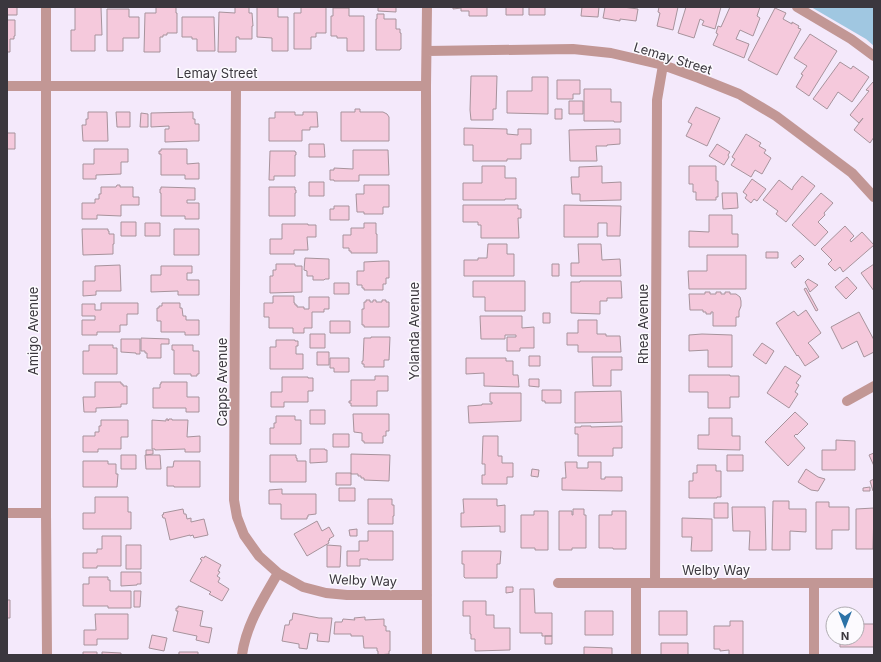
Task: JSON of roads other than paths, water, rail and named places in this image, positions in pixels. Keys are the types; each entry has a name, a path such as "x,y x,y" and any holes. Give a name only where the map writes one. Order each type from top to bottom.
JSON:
{"street":[{"name":"Amigo Avenue","path":"46,7 47,655"},
{"name":"Yolanda Avenue","path":"427,7 427,655"},
{"path":"797,7 851,39 874,56"},
{"name":"Lemay Street","path":"427,51 573,49 611,53 663,65 739,94 776,116 852,173 874,197"},
{"name":"Rhea Avenue","path":"655,583 656,100 663,65"},
{"name":"Lemay Street","path":"7,86 426,86"},
{"name":"Capps Avenue","path":"236,86 234,500 237,517 244,535 258,556 278,573"},
{"path":"847,401 874,386"},
{"path":"7,513 46,513"},
{"path":"242,655 243,647 254,617 278,573"},
{"name":"Welby Way","path":"278,573 303,586 326,593 347,595 428,595"},
{"name":"Welby Way","path":"558,583 874,583"},
{"path":"636,583 636,655"},
{"path":"814,583 814,655"}],"water":[{"path":"811,7 874,7 874,46 866,39"}]}
